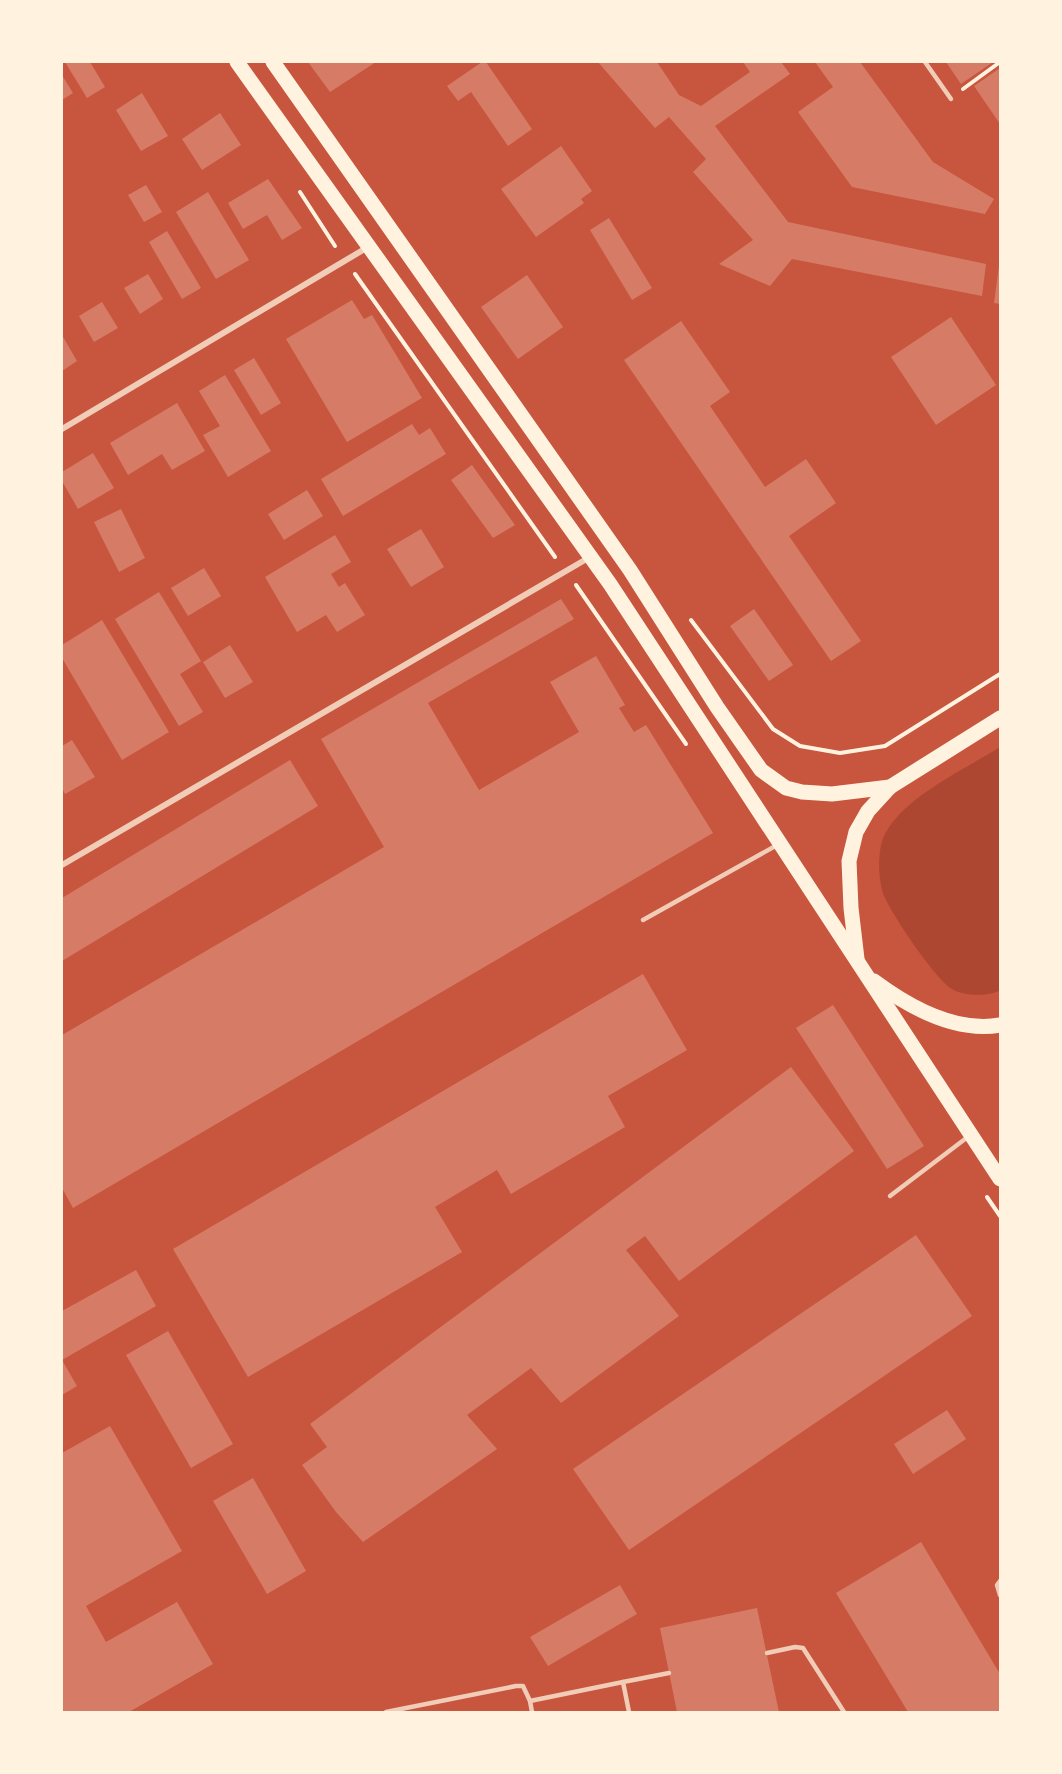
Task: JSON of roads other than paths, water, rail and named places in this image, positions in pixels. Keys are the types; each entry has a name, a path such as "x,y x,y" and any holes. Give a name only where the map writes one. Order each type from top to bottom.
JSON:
{"main road":[{"path":"237,62 591,556 1000,1179"},
{"path":"273,62 630,570 717,707 761,770 786,788 818,794 890,788"},
{"path":"1000,718 890,788 868,810 856,832 850,854 850,897 862,969 914,1006 952,1022 970,1026 1000,1025"}],"street":[{"path":"62,429 368,247"},
{"path":"62,865 591,556"}],"lane":[{"path":"925,62 951,99"},
{"path":"643,920 778,844"},
{"path":"890,1196 971,1135"},
{"path":"1000,1581 997,1585 1000,1595"},
{"path":"767,1653 795,1647 803,1648 841,1711"},
{"path":"530,1701 669,1673"},
{"path":"622,1682 629,1713"},
{"path":"386,1713 516,1686 523,1686 530,1701 532,1713"}]}
